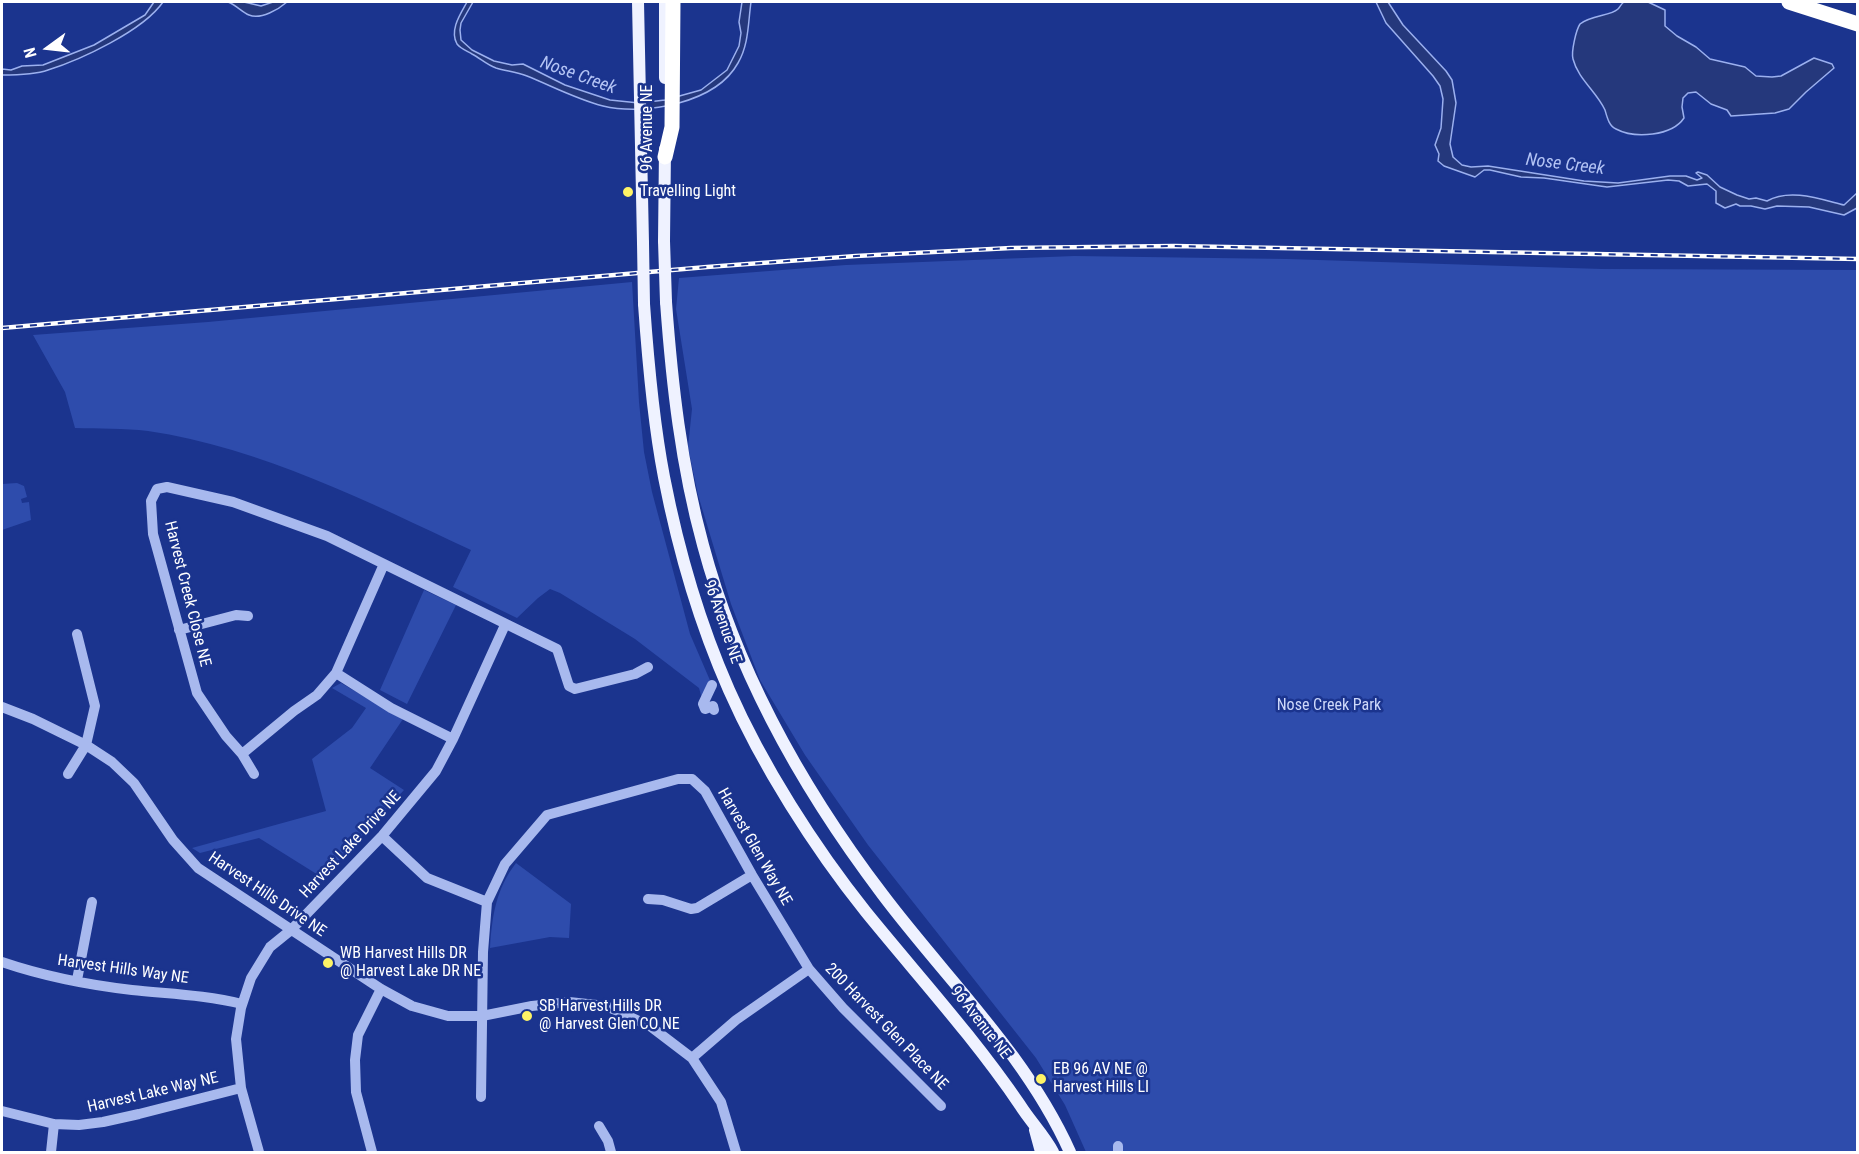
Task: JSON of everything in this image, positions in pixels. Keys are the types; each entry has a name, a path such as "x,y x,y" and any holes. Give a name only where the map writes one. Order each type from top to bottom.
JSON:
{"highway":[{"path":"665,157 672,127 669,44 673,2"},
{"path":"1789,2 1857,24"}],"main road":[{"name":"96 Avenue NE","path":"638,2 644,303 654,415 664,477 682,553 714,654 754,740 793,807 840,878 992,1065 1053,1152"},
{"path":"665,2 669,44"},
{"name":"96 Avenue NE","path":"665,157 666,302 676,410 686,472 703,545 721,602 750,676 776,729 815,796 883,895 1003,1042 1033,1084 1070,1152"},
{"path":"865,910 883,895"},
{"path":"1034,1126 1041,1152"}],"street":[{"name":"Harvest Creek Close NE","path":"254,774 197,693 153,534 151,501 157,489 167,487 233,502 327,536 557,649 569,686 575,689 635,674 648,667"},
{"path":"242,754 317,695 336,673 384,564"},
{"path":"179,630 236,615 248,616"},
{"name":"Harvest Lake Drive NE","path":"259,1152 241,1088 236,1039 242,1004 251,978 270,947 291,930 382,836 436,771 505,625"},
{"path":"68,774 86,745 95,706 77,634"},
{"path":"336,673 391,708 453,739"},
{"path":"712,685 703,704 705,709 713,706 714,710"},
{"name":"Harvest Hills Drive NE","path":"2,707 33,719 86,745 112,762 134,783 173,840 198,868 381,989 412,1006 448,1016 482,1016 532,1006 569,1002 606,1006 650,1026 692,1058 721,1102 736,1152"},
{"name":"Harvest Glen Way NE","path":"481,1097 483,952 488,902 505,864 547,815 678,779 692,779 705,791 809,969"},
{"path":"382,836 427,878 449,889 488,902"},
{"path":"648,899 663,900 691,909 697,908 752,875"},
{"path":"76,980 92,902"},
{"name":"Harvest Hills Way NE","path":"2,962 25,970 131,990 189,995 242,1004"},
{"path":"692,1058 736,1020 809,969"},
{"name":"200 Harvest Glen Place NE","path":"809,969 843,1008 941,1106"},
{"path":"372,1152 356,1092 355,1060 358,1035 381,989"},
{"name":"Harvest Lake Way NE","path":"2,1111 54,1124 79,1125 103,1122 241,1088"},
{"path":"51,1152 54,1124"},
{"path":"599,1126 608,1141 611,1152"}],"green space":[{"name":"Nose Creek Park","path":"1074,256 1287,259 1602,269 1857,270 1857,1152 1086,1152 1065,1105 1036,1058 868,845 805,755 760,680 731,604 698,495 688,447 692,409 676,309 679,278 846,265"},
{"path":"632,282 644,452 652,492 690,634 712,685 703,703 699,688 635,639 560,593 550,589 517,618 453,587 471,550 354,496 273,463 190,439 139,430 75,428 65,392 33,335 208,322"},
{"path":"17,483 24,486 27,497 21,499 22,503 29,502 31,520 2,530 2,484"},
{"path":"424,590 456,605 407,704 380,690"},
{"path":"341,683 403,719 370,768 404,790 323,878 259,838 200,853 192,848 326,811 312,759 352,728 366,708 332,688"},
{"path":"516,863 571,904 569,938 550,937 490,948 496,903"}],"shaded area":[{"path":"154,2 163,2 154,13 126,34 93,52 43,71 2,75 2,69 11,70 22,66 43,65 94,45 145,15"},
{"path":"228,2 244,2 261,6 273,2 287,2 270,13 254,16 246,14"},
{"path":"467,2 473,2 461,23 461,40 472,50 494,61 512,65 523,64 565,85 610,100 639,103 665,100 701,90 727,70 739,46 742,2 751,2 748,33 742,56 728,77 697,97 678,103 639,109 620,109 583,100 527,76 493,67 462,49 457,44 454,33"},
{"path":"1376,2 1388,2 1403,25 1452,80 1456,103 1450,144 1453,157 1462,165 1488,166 1584,181 1618,183 1670,176 1686,176 1697,180 1702,178 1696,173 1698,172 1707,175 1720,187 1749,199 1767,201 1785,195 1795,195 1844,205 1857,193 1857,208 1844,215 1809,207 1777,206 1765,209 1736,204 1725,208 1716,203 1716,191 1707,184 1688,186 1679,181 1668,180 1607,187 1521,177 1490,170 1484,170 1475,177 1444,166 1438,161 1439,154 1435,145 1441,128 1443,99 1440,86 1386,23"},
{"path":"1624,2 1648,2 1665,10 1665,26 1677,36 1696,47 1710,59 1745,67 1756,76 1781,76 1814,58 1832,64 1834,68 1789,109 1775,113 1731,116 1727,110 1711,104 1696,92 1688,93 1683,98 1684,118 1671,129 1643,135 1624,132 1610,124 1602,103 1575,66 1573,56 1574,41 1580,24 1615,11"}],"railway":[{"path":"2,328 707,267 1011,248 1174,246 1858,259"}],"place":[{"name":"Travelling Light","path":"628,192"},
{"name":"WB Harvest Hills DR @ Harvest Lake DR NE","path":"328,963"},
{"name":"SB Harvest Hills DR @ Harvest Glen CO NE","path":"527,1016"},
{"name":"EB 96 AV NE @ Harvest Hills LI","path":"1041,1079"}],"water label":[{"name":"Nose Creek","path":"578,76"},
{"name":"Nose Creek","path":"1565,165"}]}
